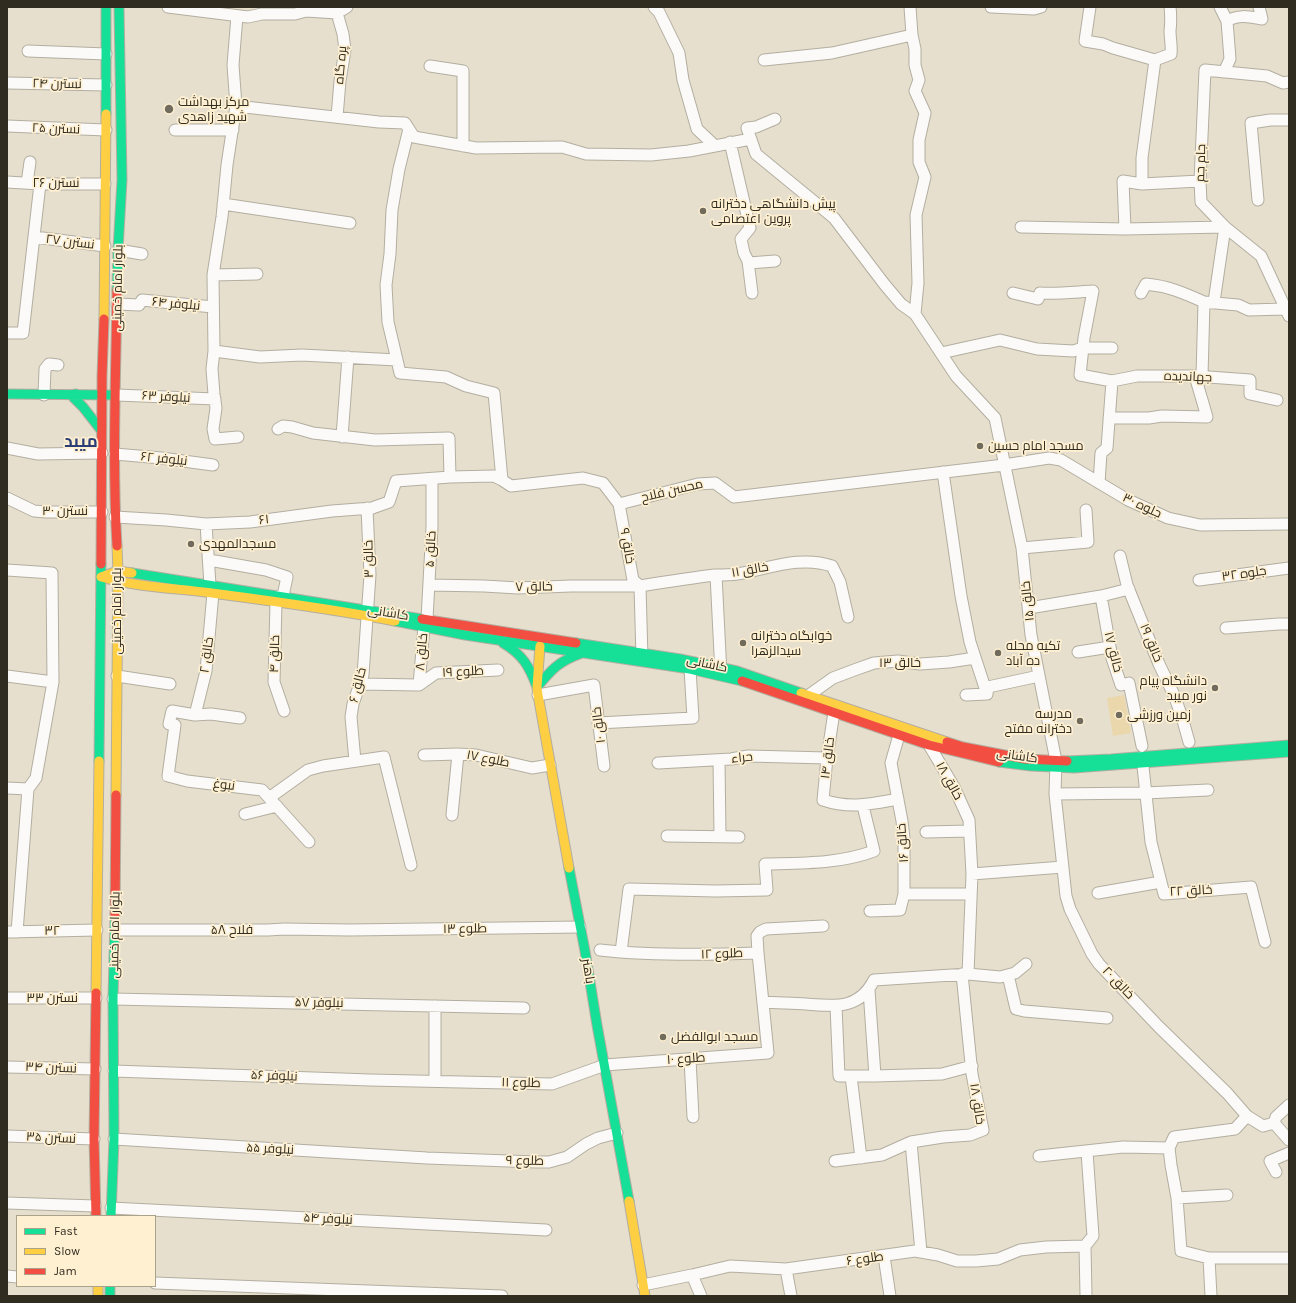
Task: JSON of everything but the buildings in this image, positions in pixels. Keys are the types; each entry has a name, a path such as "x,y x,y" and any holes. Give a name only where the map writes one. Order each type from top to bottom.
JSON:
{"street":[{"name":"بلوار امام خمینی","path":"95,1211 94,1140 98,930 102,376 106,184 106,7"},
{"name":"بلوار امام خمینی","path":"111,1212 114,1139 113,999 116,860 118,582 115,517 116,395 118,250 122,180 119,7"},
{"path":"168,7 248,17 262,14 295,14 306,11 337,13 347,7"},
{"path":"654,7 679,53 683,80 697,129 714,145"},
{"path":"775,119 756,127 748,128 756,154 834,218 901,304 916,314 918,283 916,215 924,177 919,162 919,140 925,113 915,91 919,80 915,65 915,49 912,35 910,7"},
{"path":"991,7 1034,9 1041,7"},
{"path":"1090,7 1085,41 1103,44 1155,60 1170,54 1172,46 1170,33 1170,7"},
{"path":"1220,7 1227,21 1230,43 1230,59 1224,72"},
{"path":"1227,21 1233,17 1245,16 1262,19 1259,7"},
{"name":"پره گاه","path":"337,13 343,34 345,50 340,81 337,117"},
{"path":"237,16 233,65 236,106 213,275 214,351 212,369 216,408 213,429 215,439 238,437"},
{"path":"764,60 832,53 912,35"},
{"path":"28,51 106,54"},
{"path":"1142,184 1142,158 1155,60"},
{"path":"430,66 463,71 463,146"},
{"name":"جام جم","path":"1287,312 1261,256 1225,227 1200,202 1200,181 1205,70 1267,76 1283,83 1289,82"},
{"name":"نسترن ۲۴","path":"7,83 106,84"},
{"path":"236,106 406,123 414,137 476,148 562,147 586,154 651,155 751,139"},
{"path":"1258,200 1251,123 1270,120 1289,120"},
{"name":"نسترن ۲۵","path":"7,126 106,130"},
{"path":"409,129 399,169 392,210 390,254 386,285 388,322 400,373 446,377 466,386 494,393 502,480"},
{"path":"175,130 233,130"},
{"path":"730,142 750,228 741,239 744,253 749,263 752,293"},
{"path":"27,183 30,162"},
{"path":"1124,229 1123,181 1142,184 1200,181"},
{"name":"نسترن ۲۶","path":"7,182 40,184 106,184"},
{"path":"7,333 23,333 40,184"},
{"path":"223,204 350,223"},
{"path":"1021,227 1124,229 1225,227 1209,302 1198,376 1207,417 1162,416 1149,418 1109,418"},
{"name":"نسترن ۲۷","path":"35,237 105,246"},
{"path":"118,250 142,254"},
{"path":"749,263 774,261"},
{"path":"213,275 257,274"},
{"path":"1141,293 1146,284 1163,286 1209,302 1238,305 1249,310 1287,312"},
{"name":"جهاندیده","path":"1013,294 1038,299 1040,294 1093,291 1080,375 1112,381 1137,376 1198,376 1250,380 1250,394 1277,400"},
{"name":"نیلوفر ۶۴","path":"117,304 139,305 142,300 213,307"},
{"name":"خالق ۱۵","path":"916,314 956,376 995,418 1022,548 1031,635 1055,764"},
{"path":"941,352 1000,340 1037,349 1073,351 1083,348 1112,348"},
{"path":"214,351 260,357 302,355 397,360"},
{"path":"342,437 348,357"},
{"path":"44,395 45,369 49,364 58,365"},
{"path":"71,395 85,390 102,376"},
{"path":"1099,483 1101,453 1107,448 1112,381"},
{"path":"7,394 116,395"},
{"path":"71,395 102,430"},
{"name":"نیلوفر ۶۳","path":"116,395 214,399"},
{"path":"278,429 283,426 292,427 313,433 375,440 449,438 450,477"},
{"path":"7,448 38,454 102,453"},
{"name":"نیلوفر ۶۲","path":"116,454 213,465"},
{"name":"جلوه ۳۰","path":"1004,465 1049,458 1061,460 1128,500 1168,518 1200,525 1289,524"},
{"name":"محسن فلاح","path":"619,504 698,484 715,483 734,497 1004,465"},
{"path":"942,472 961,596 970,642 987,694"},
{"path":"432,479 494,476 511,486 583,478 603,483 619,504"},
{"name":"۶۱","path":"115,517 206,524 250,522 367,508 389,502 396,481 432,479"},
{"name":"خالق ۵","path":"425,623 429,585 432,527 432,479"},
{"name":"نسترن ۳۰","path":"7,498 34,511 102,512"},
{"name":"خالق ۹","path":"619,504 633,580 640,586 642,657"},
{"name":"خالق ۳","path":"367,508 370,575 368,613"},
{"path":"1022,548 1088,542 1086,510"},
{"name":"خالق ۲","path":"195,715 206,671 212,589 206,524"},
{"name":"خالق ۱۹","path":"1120,556 1128,587 1159,664 1174,695 1189,742"},
{"name":"خالق ۴","path":"209,560 266,570 287,577 279,598 274,682 284,711"},
{"name":"خالق ۱۱","path":"721,672 716,575 757,571 800,561 825,563 832,566 840,582 848,616"},
{"name":"جلوه ۳۲","path":"1199,580 1289,568"},
{"path":"7,570 52,573 52,682 36,778 28,789 12,932"},
{"path":"101,577 118,571"},
{"name":"کاشانی","path":"118,571 212,589 279,598 425,623 497,640 584,652 642,657 721,672 772,690 835,708 996,762 1055,764 1074,768 1289,746"},
{"path":"640,586 716,575"},
{"name":"کاشانی","path":"101,577 118,582 212,589"},
{"name":"خالق ۷","path":"429,585 518,588 640,586"},
{"path":"1028,608 1101,596 1128,587"},
{"name":"خالق ۱۷","path":"1101,596 1112,658 1121,685 1129,683 1142,746"},
{"name":"خالق ۶","path":"355,761 352,704 360,684 365,655 368,613"},
{"name":"کاشانی","path":"425,623 488,629 601,647 690,669 721,672 737,670 809,695 835,708"},
{"name":"خالق ۸","path":"419,685 425,623"},
{"path":"1226,628 1289,624"},
{"path":"488,629 497,640 516,649 525,660 538,691"},
{"name":"باهنر","path":"540,646 538,691 550,765 617,1133 643,1293"},
{"path":"538,691 551,670 567,658 601,647"},
{"path":"1078,652 1110,647"},
{"name":"خالق ۱۳","path":"809,695 833,678 874,663 898,661 920,664 975,658"},
{"path":"598,723 693,718 690,669"},
{"name":"طلوع ۱۹","path":"419,685 436,672 498,670"},
{"path":"7,676 52,682"},
{"path":"117,676 170,684"},
{"path":"987,694 988,687 1039,676"},
{"path":"360,684 419,685"},
{"name":"خالق ۱۰","path":"538,691 594,684 604,766"},
{"path":"966,696 987,694"},
{"name":"خالق ۱۴","path":"835,708 827,758 823,800 834,804 863,806"},
{"name":"نبوغ","path":"195,715 172,711 168,776 187,781 262,790 309,842"},
{"path":"195,715 211,714 240,718"},
{"name":"خالق ۱۶","path":"900,731 891,763 904,838 904,894"},
{"name":"خالق ۱۸","path":"835,1161 882,1155 911,1142 970,1135 982,1130 972,1066 965,974 972,874 969,820 931,741"},
{"path":"1284,752 1289,746"},
{"name":"کاشانی","path":"1142,760 1284,752"},
{"path":"452,815 458,754"},
{"name":"طلوع ۱۷","path":"424,755 476,755 532,768 550,765"},
{"name":"حراء","path":"658,763 719,760 748,756 827,758"},
{"path":"245,814 273,802 308,770 323,766 384,757 411,865"},
{"path":"719,760 720,836"},
{"name":"خالق ۲۲","path":"1142,760 1151,842 1164,894 1250,887 1265,942"},
{"name":"خالق ۲۰","path":"1055,764 1055,794 1066,896 1070,909 1092,954 1099,964 1159,1027 1227,1093 1247,1116 1264,1126 1274,1123"},
{"path":"7,788 28,789"},
{"path":"1055,794 1145,793 1208,790"},
{"path":"621,952 629,888 716,891 766,890 765,864 823,863 857,857 874,851 863,806 898,799"},
{"path":"926,832 969,831"},
{"path":"667,836 739,837"},
{"path":"98,860 116,860"},
{"path":"972,874 1063,867"},
{"path":"1098,893 1161,882"},
{"path":"870,911 900,910 904,894 971,894"},
{"name":"طلوع ۱۲","path":"600,950 707,955 758,953 758,936 760,932 766,929 824,926"},
{"name":"طلوع ۱۳","path":"349,930 580,927"},
{"name":"۳۲","path":"12,932 98,930"},
{"name":"فلاح ۵۸","path":"115,930 349,930"},
{"path":"758,953 763,1002 836,1006 857,1000 869,990 874,980 965,974 1000,977 1015,973 1026,964"},
{"path":"1008,975 1016,1009 1024,1012 1107,1018"},
{"path":"869,990 875,1076"},
{"name":"نسترن ۳۳","path":"7,998 96,998"},
{"name":"نیلوفر ۵۷","path":"113,999 524,1008"},
{"name":"طلوع ۱۰","path":"605,1065 768,1053 763,1002"},
{"path":"435,1006 435,1081"},
{"path":"836,1006 839,1076 942,1074 972,1066"},
{"path":"690,1058 693,1117"},
{"name":"طلوع ۱۱","path":"435,1081 552,1084 605,1065"},
{"name":"نسترن ۳۴","path":"7,1067 95,1069"},
{"name":"نیلوفر ۵۶","path":"114,1071 435,1081"},
{"path":"852,1076 861,1158"},
{"path":"1289,1105 1276,1117 1274,1123 1289,1140"},
{"path":"1247,1116 1235,1129 1174,1137 1169,1148 1177,1198 1181,1251 1209,1258 1289,1258"},
{"name":"طلوع ۹","path":"427,1158 549,1162 567,1157 598,1138 617,1133"},
{"name":"نسترن ۳۵","path":"7,1136 94,1140"},
{"name":"نیلوفر ۵۵","path":"114,1139 427,1158"},
{"path":"911,1142 921,1252"},
{"path":"1039,1156 1124,1147 1169,1148"},
{"path":"1086,1296 1085,1246 1093,1236 1088,1152"},
{"path":"1276,1172 1270,1161 1289,1153"},
{"path":"1177,1198 1227,1195"},
{"path":"7,1203 95,1211"},
{"name":"نیلوفر ۵۴","path":"111,1212 546,1230"},
{"name":"طلوع ۶","path":"643,1293 692,1275 730,1266 786,1269 915,1252 938,1255 957,1261 976,1261 998,1259 1020,1250 1046,1247 1085,1246"},
{"path":"884,1256 890,1296"},
{"path":"1209,1258 1211,1296"},
{"path":"786,1269 791,1296"},
{"path":"692,1275 701,1296"},
{"path":"156,1283 502,1296"}],"shaded area":[{"name":"زمین ورزشی","path":"1124,695 1131,733 1113,736 1107,698"}],"traffic: fast":[{"path":"106,7 106,114"},
{"path":"117,290 122,180 119,7"},
{"path":"7,394 113,395"},
{"path":"76,394 71,395 83,407 101,430"},
{"path":"99,761 101,564"},
{"path":"132,573 422,619"},
{"path":"395,621 465,635 690,669 742,681"},
{"path":"503,643 516,652 528,667 537,687 556,666 567,659 582,653"},
{"path":"576,643 680,659 737,671 801,693"},
{"path":"1067,761 1289,745"},
{"path":"999,762 1031,766 1074,768 1289,752"},
{"path":"569,868 629,1201"},
{"path":"111,1215 114,1139 113,999 115,918"},
{"path":"110,1287 110,1296"}],"traffic: slow":[{"path":"104,319 106,114"},
{"path":"116,795 117,546"},
{"path":"132,573 118,571 101,577 142,585 281,602 395,621"},
{"path":"540,646 537,687 538,695 569,868"},
{"path":"801,693 947,742"},
{"path":"96,993 99,761"},
{"path":"629,1201 645,1296"},
{"path":"98,1287 98,1296"}],"traffic: jam":[{"path":"117,290 115,450 117,546"},
{"path":"101,564 102,376 104,319"},
{"path":"422,619 576,643"},
{"path":"742,681 929,745 999,762"},
{"path":"947,742 963,747 1025,759 1067,761"},
{"path":"115,918 116,795"},
{"path":"96,993 94,1139 96,1215"}],"place":[{"name":"مرکز بهداشت شهید زاهدی","path":"169,109"},
{"name":"پیش دانشگاهی دخترانه پروین اعتصامی","path":"703,211"},
{"name":"مسجد امام حسین","path":"980,446"},
{"name":"مسجدالمهدی","path":"191,544"},
{"name":"خوابگاه دخترانه سیدالزهرا","path":"743,643"},
{"name":"تکیه محله ده آباد","path":"998,653"},
{"name":"دانشگاه پیام نور میبد","path":"1215,688"},
{"name":"زمین ورزشی","path":"1119,715"},
{"name":"مدرسه دخترانه مفتح","path":"1080,721"},
{"name":"مسجد ابوالفضل","path":"663,1037"}],"district":[{"name":"میبد","path":"81,442"}]}
